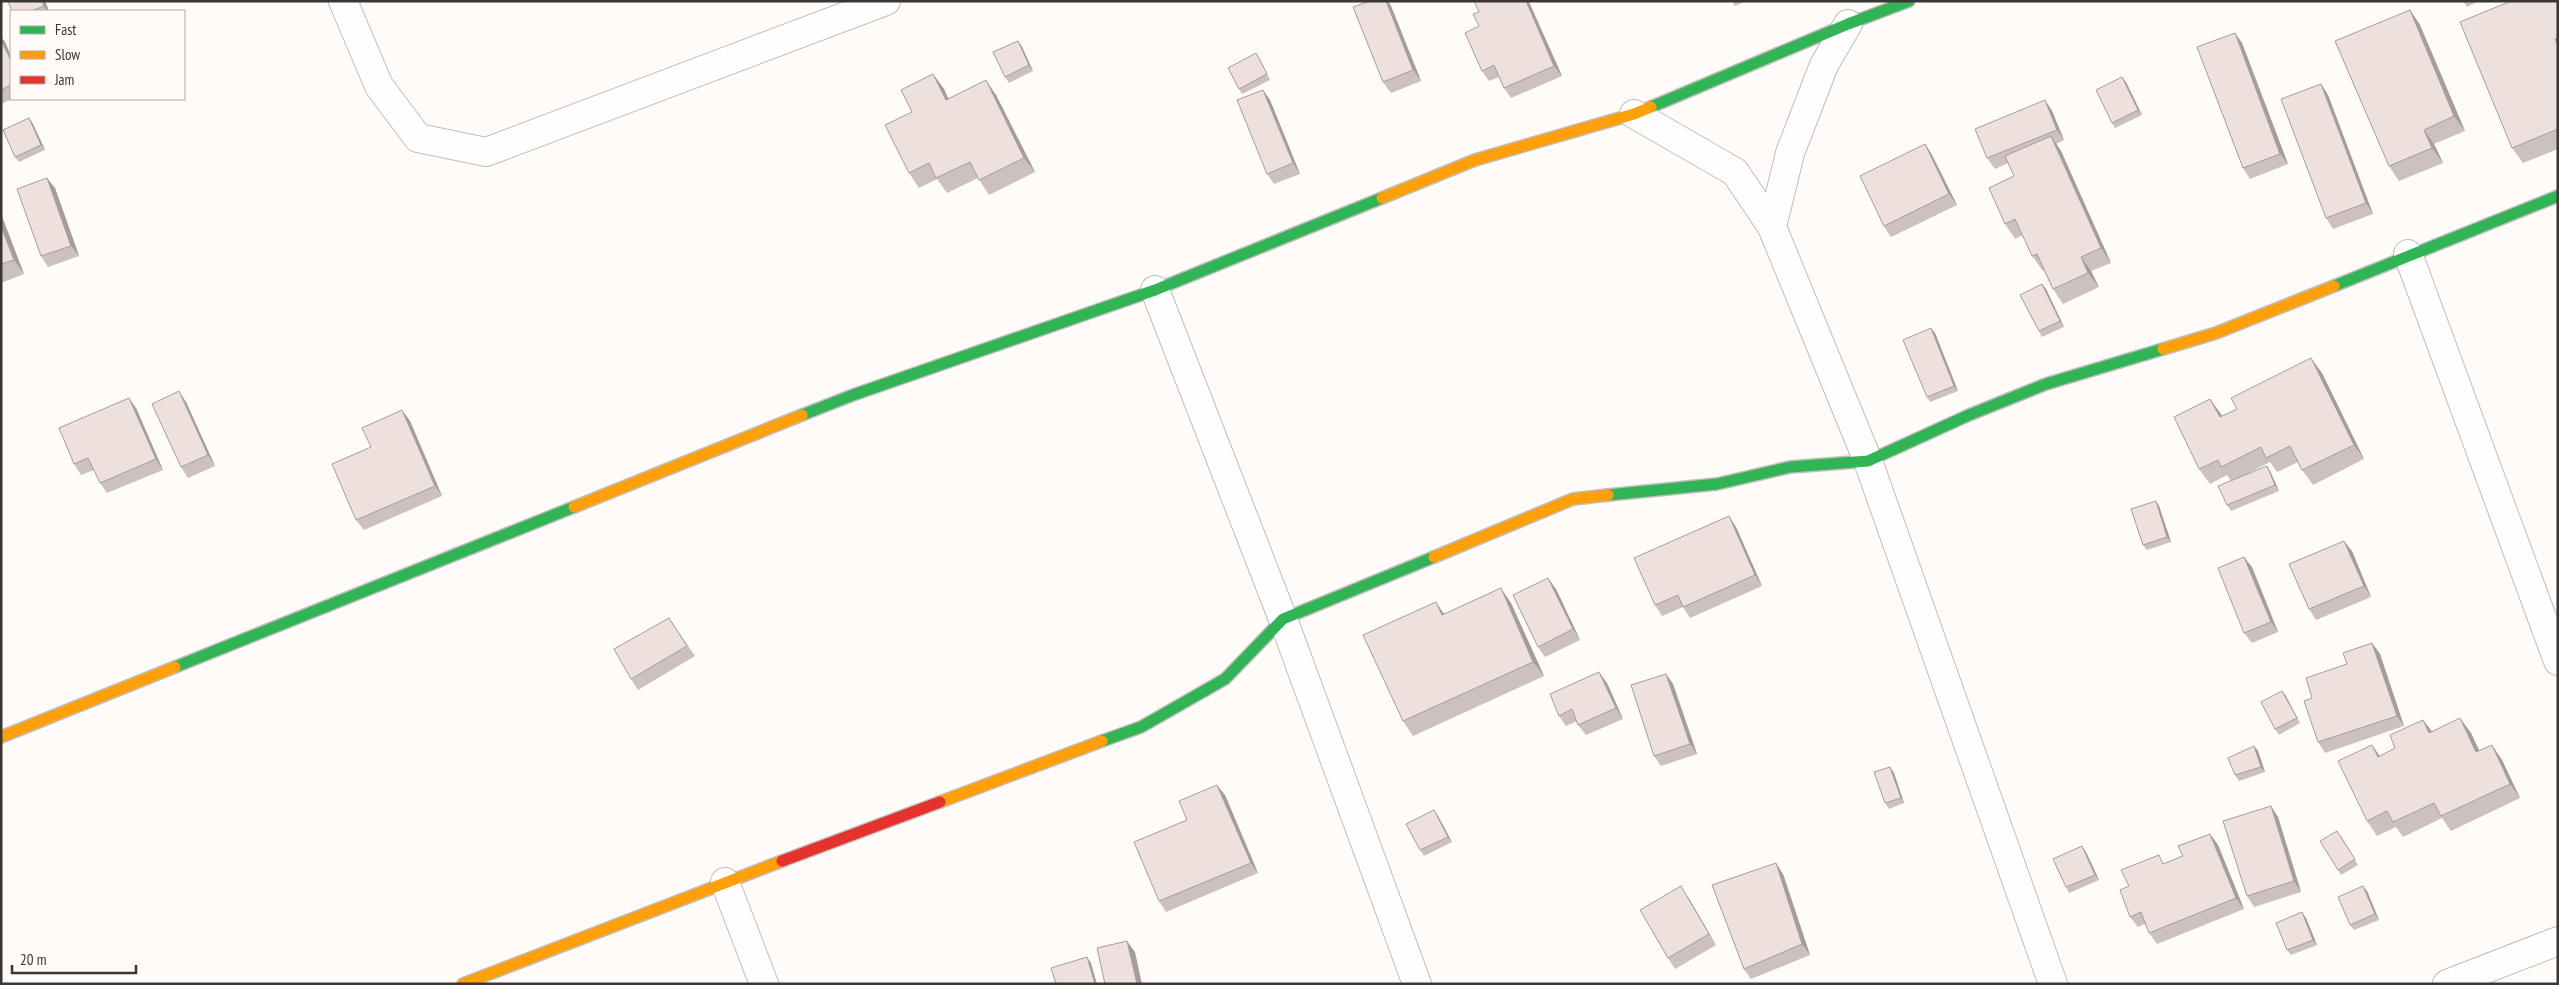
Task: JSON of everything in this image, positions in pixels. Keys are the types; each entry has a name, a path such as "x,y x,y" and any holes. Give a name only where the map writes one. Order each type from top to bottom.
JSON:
{"street":[{"path":"343,1 379,86 418,138 486,152 886,1"},
{"path":"1,737 853,395 1155,290 1475,160 1634,114 1848,24 1909,1"},
{"path":"1772,227 1790,153 1824,65 1848,24"},
{"path":"1634,114 1735,172 1772,227 1868,461 2053,984"},
{"path":"463,984 725,882 1140,727 1225,679 1283,619 1573,499 1717,484 1790,467 1868,461 1969,415 2046,384 2216,332 2408,254 2558,196"},
{"path":"2408,254 2558,661"},
{"path":"1155,290 1283,619 1416,984"},
{"path":"725,882 764,984"},
{"path":"2447,984 2558,941"}],"building":[{"path":"8,1 42,1 44,6 34,10 12,10"},
{"path":"1370,1 1386,1 1413,70 1383,82 1353,7"},
{"path":"1474,1 1526,1 1554,66 1504,88 1494,65 1482,71 1465,33 1479,26 1473,14 1479,12"},
{"path":"2511,1 2558,1 2558,38 2555,39 2558,46 2558,129 2512,148 2460,22"},
{"path":"2410,10 2454,116 2424,130 2432,148 2389,166 2335,41"},
{"path":"2235,33 2280,154 2243,168 2197,47"},
{"path":"1,40 10,59 10,86 1,90"},
{"path":"1018,41 1029,65 1005,77 993,52"},
{"path":"1256,53 1267,74 1239,89 1228,68"},
{"path":"933,74 946,100 986,80 1024,158 979,180 970,162 936,178 929,163 909,173 885,125 912,112 901,90"},
{"path":"2122,77 2138,110 2112,123 2096,90"},
{"path":"2321,84 2366,203 2326,218 2281,99"},
{"path":"1263,90 1293,163 1267,174 1237,100"},
{"path":"2045,100 2057,130 1987,158 1975,129"},
{"path":"29,118 41,145 15,157 3,130"},
{"path":"2051,136 2101,248 2081,257 2088,273 2053,289 2037,254 2032,256 2015,219 2005,224 1989,188 2014,176 2005,156"},
{"path":"1925,144 1949,194 1884,226 1860,176"},
{"path":"47,178 71,246 41,256 17,189"},
{"path":"1,226 14,260 1,264"},
{"path":"2042,284 2060,321 2039,331 2020,295"},
{"path":"1931,328 1954,386 1927,397 1903,340"},
{"path":"2311,358 2354,445 2302,470 2290,446 2266,458 2261,447 2221,467 2218,460 2199,469 2174,417 2210,399 2220,417 2237,409 2231,398"},
{"path":"179,391 208,455 181,467 152,404"},
{"path":"129,398 156,459 100,483 88,458 74,464 59,428"},
{"path":"402,410 435,486 356,520 332,464 371,447 362,428"},
{"path":"2267,466 2275,485 2227,505 2218,486"},
{"path":"2156,501 2167,537 2143,545 2131,509"},
{"path":"1729,516 1755,575 1683,607 1678,595 1655,605 1634,558"},
{"path":"2344,541 2364,586 2309,609 2289,564"},
{"path":"2244,557 2271,622 2244,633 2218,568"},
{"path":"1548,578 1573,629 1538,647 1513,595"},
{"path":"1501,588 1533,662 1403,721 1363,635 1436,602 1442,615"},
{"path":"669,618 687,646 631,679 614,649"},
{"path":"2372,643 2397,716 2318,742 2304,701 2312,698 2306,678 2347,664 2343,653"},
{"path":"1599,672 1616,708 1578,725 1572,709 1559,716 1550,694"},
{"path":"1666,674 1690,744 1654,756 1631,685"},
{"path":"2282,691 2297,718 2275,729 2261,702"},
{"path":"2460,718 2476,752 2492,745 2510,784 2441,816 2434,803 2393,822 2387,811 2367,821 2338,761 2372,745 2378,757 2395,748 2390,735 2423,720 2429,733"},
{"path":"2254,746 2261,767 2235,775 2228,758"},
{"path":"1890,767 1901,798 1885,803 1874,772"},
{"path":"1217,785 1251,863 1159,901 1134,842 1187,820 1179,801"},
{"path":"2271,806 2294,881 2247,896 2223,821"},
{"path":"1434,810 1448,837 1420,850 1406,824"},
{"path":"2337,831 2355,859 2338,870 2320,841"},
{"path":"2210,834 2236,898 2149,933 2141,912 2130,917 2120,890 2129,886 2121,870 2159,855 2163,864 2183,856 2178,846"},
{"path":"2082,846 2095,875 2066,887 2053,859"},
{"path":"1776,863 1802,944 1744,969 1712,885"},
{"path":"1681,886 1709,934 1668,958 1640,910"},
{"path":"2363,886 2375,914 2350,925 2338,897"},
{"path":"2302,912 2313,940 2287,950 2276,923"},
{"path":"1127,941 1137,984 1105,984 1097,948"},
{"path":"1087,957 1095,984 1056,984 1051,968"}],"traffic: fast":[{"path":"1651,107 1848,24 1909,1"},
{"path":"2334,286 2558,196"},
{"path":"802,415 853,395 1155,290 1382,198"},
{"path":"1608,495 1717,484 1790,467 1868,461 1969,415 2046,384 2163,349"},
{"path":"175,667 574,507"},
{"path":"1102,741 1141,727 1225,679 1283,619 1434,557"}],"traffic: slow":[{"path":"1382,198 1475,160 1634,114 1651,107"},
{"path":"2163,349 2216,333 2334,286"},
{"path":"574,507 802,415"},
{"path":"1434,557 1573,499 1608,495"},
{"path":"1,737 175,667"},
{"path":"940,802 1102,741"},
{"path":"463,984 782,861"}],"traffic: jam":[{"path":"782,861 940,802"}]}
